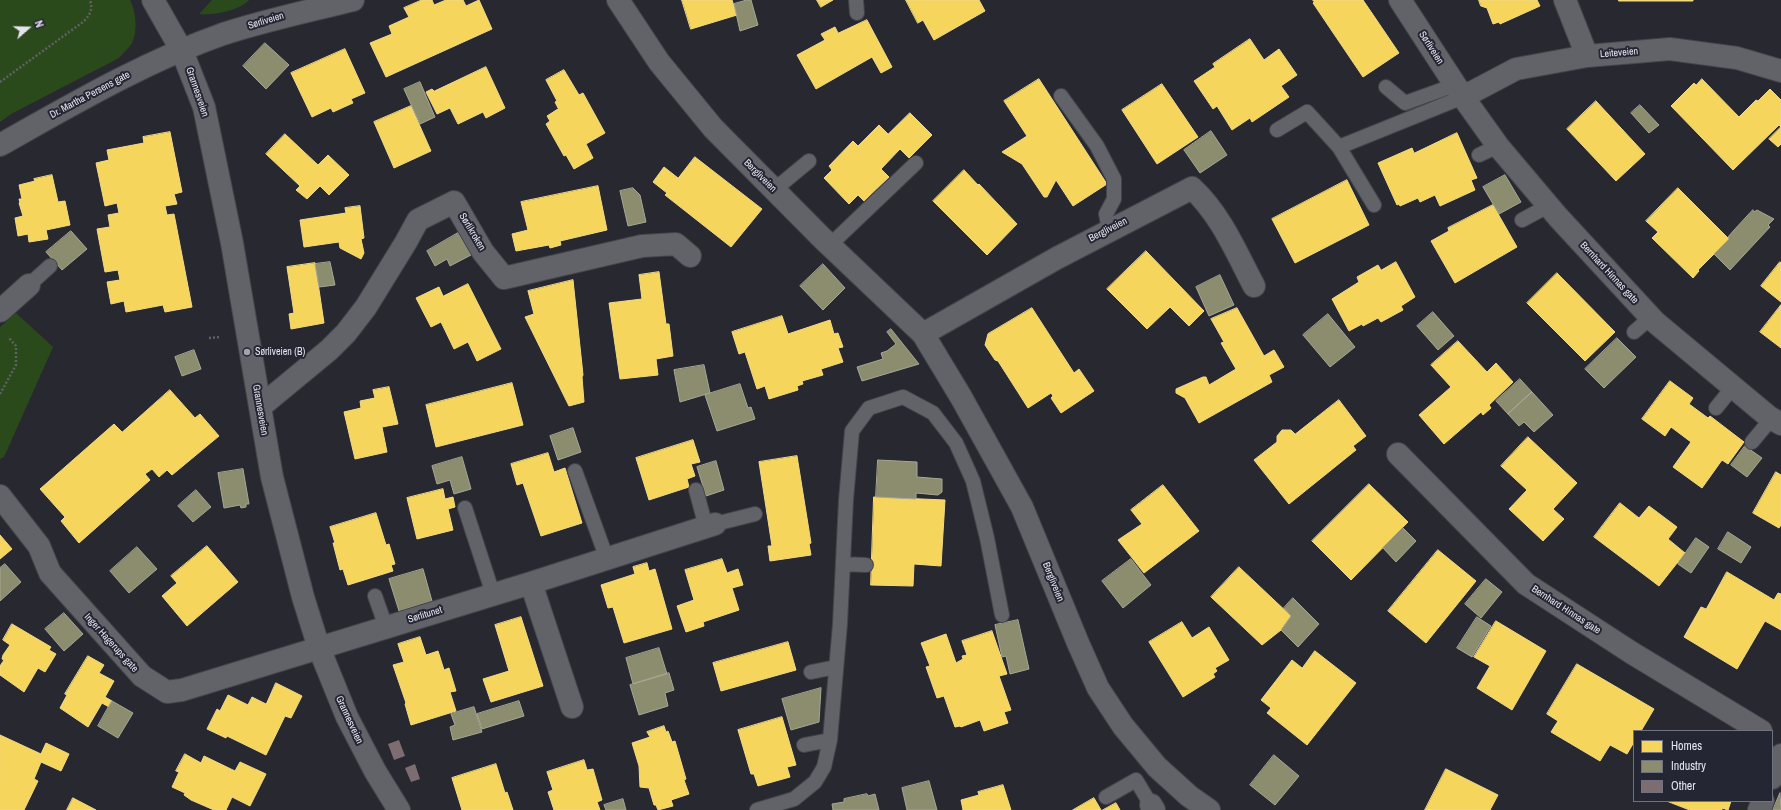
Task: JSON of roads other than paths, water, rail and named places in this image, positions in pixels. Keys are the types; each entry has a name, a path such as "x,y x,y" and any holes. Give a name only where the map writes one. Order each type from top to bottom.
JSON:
{"street":[{"name":"Grannesveien","path":"153,0 182,51 204,107 232,244 272,477 279,509 303,597 319,648 336,691 361,746 399,810"},
{"name":"Sørliveien","path":"182,51 223,35 279,8 353,0"},
{"name":"Bergliveien","path":"618,0 659,62 713,128 830,245 923,334 962,397 1022,507 1098,688 1123,726 1157,767 1189,796 1208,810"},
{"name":"Sørliveien","path":"1400,0 1459,91"},
{"path":"1565,0 1587,56"},
{"name":"Leiteveien","path":"1459,91 1516,69 1587,56 1670,49 1737,58 1781,71"},
{"name":"Dr. Martha Persens gate","path":"0,145 138,70 182,51"},
{"name":"Bernhard Hinnas gate","path":"1459,91 1488,151 1548,206 1642,325 1733,387 1776,421"},
{"name":"Bergliveien","path":"923,334 1109,229 1192,188 1204,199 1220,220 1254,286"},
{"name":"Sørlikroken","path":"260,407 330,350 346,333 366,307 418,220 454,202 483,252 504,278 642,246 676,244 690,256"},
{"path":"2,322 29,285"},
{"name":"Bernhard Hinnas gate","path":"1398,454 1526,584 1632,653 1759,730"},
{"name":"Inger Hagerups gate","path":"0,496 39,546 50,573 142,676 167,692 182,690 319,648"},
{"name":"Sørlitunet","path":"319,648 531,583 711,525"},
{"path":"531,583 572,707"},
{"path":"1773,775 1781,755"}],"lane":[{"path":"1386,87 1406,103 1459,91"},
{"path":"1339,147 1459,91"},
{"path":"1062,96 1097,146 1114,179 1114,199 1106,214 1109,229"},
{"path":"1277,130 1307,112 1339,147 1374,205"},
{"path":"774,190 809,161"},
{"path":"830,245 916,164"},
{"path":"1522,220 1548,206"},
{"path":"29,285 50,266"},
{"path":"1716,408 1733,387"},
{"path":"757,810 794,799 815,782 824,768 830,740 852,431 869,408 903,397 933,413 956,443 973,481 987,538 1002,615"},
{"path":"1752,442 1776,421"},
{"path":"575,471 607,559"},
{"path":"696,490 711,525 755,514"},
{"path":"465,508 493,594"},
{"path":"843,564 866,565"},
{"path":"375,596 386,627"},
{"path":"811,672 836,667"},
{"path":"804,745 830,740"},
{"path":"1106,797 1136,780 1153,807"}],"place":[{"name":"Sørliveien (B)","path":"247,352"}]}
